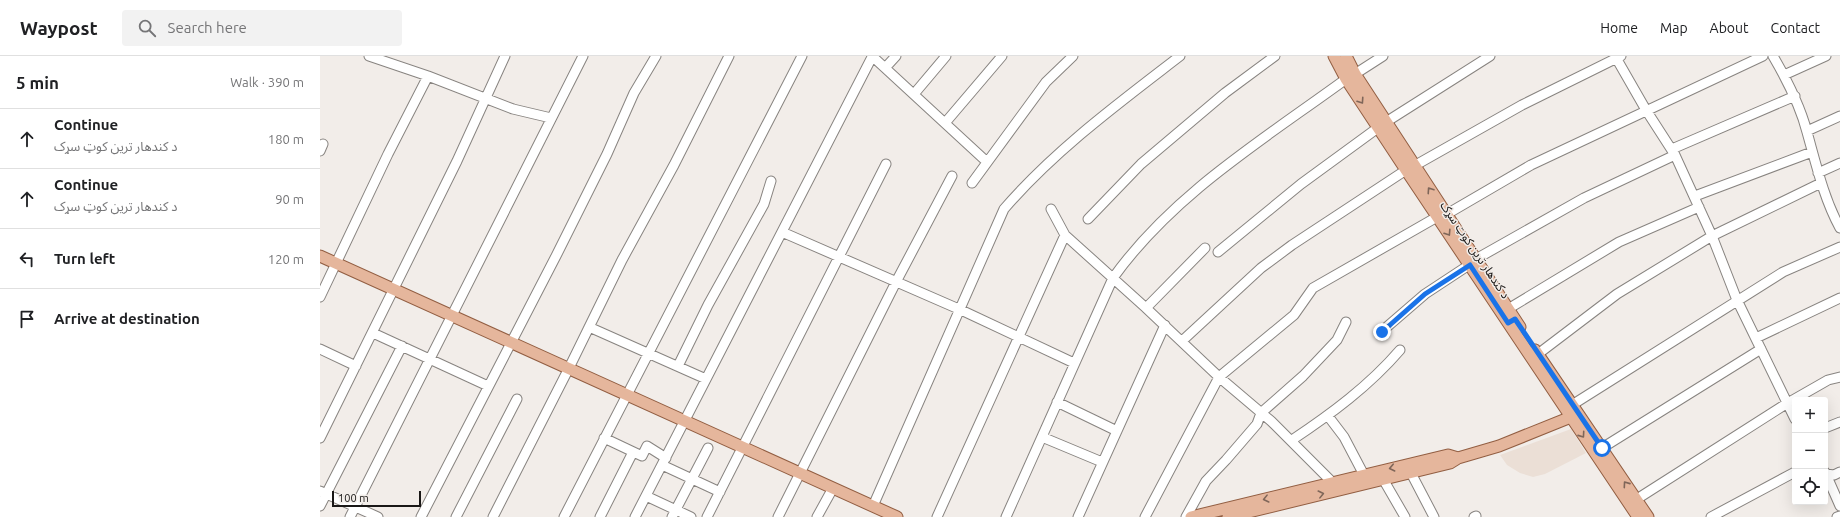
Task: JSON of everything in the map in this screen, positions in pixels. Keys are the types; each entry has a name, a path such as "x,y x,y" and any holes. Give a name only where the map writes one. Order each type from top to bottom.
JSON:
{"main road":[{"name":"د کندهار ترين کوټ سړک","path":"1334,56 1351,76 1410,168 1573,412 1602,448 1648,517"},
{"name":"د کندهار ترين کوټ سړک","path":"1346,56 1351,76"},
{"path":"320,256 897,517"},
{"name":"د کندهار ترين کوټ سړک","path":"1473,262 1508,309 1512,321 1538,354 1638,517"},
{"path":"1228,517 1262,513 1383,479 1450,463 1458,458 1499,446 1573,412"},
{"path":"1190,517 1448,455 1458,458"}],"street":[{"path":"369,56 428,76 513,109 552,118"},
{"path":"320,438 457,161 505,56"},
{"path":"350,517 431,360 583,56"},
{"path":"421,517 607,154 634,93 656,56"},
{"path":"493,517 622,260 674,165 729,56"},
{"path":"564,517 626,394 802,56"},
{"path":"635,517 872,56 987,162"},
{"path":"885,68 896,56"},
{"path":"914,94 946,56"},
{"path":"945,123 1002,56"},
{"path":"972,183 1046,82 1073,56"},
{"path":"873,506 961,310 1004,209 1026,185 1103,116 1180,56"},
{"path":"1088,219 1141,164 1225,93 1275,56"},
{"path":"1006,517 1074,363 1113,278 1121,266 1175,207 1216,173 1351,76 1383,56"},
{"path":"1218,252 1301,184 1382,124 1490,56"},
{"path":"1145,517 1219,377 1294,315 1313,288 1531,165 1763,56"},
{"path":"1773,56 1795,96 1807,131 1818,173 1840,226"},
{"path":"1784,75 1826,56"},
{"path":"1182,340 1232,294 1292,245 1410,168 1522,105 1618,57 1646,110 1674,152 1695,196 1698,208 1712,236 1737,300 1792,414"},
{"path":"320,297 428,76"},
{"path":"1382,332 1425,294 1473,262 1584,198 1674,152 1795,96"},
{"path":"1807,131 1840,116"},
{"path":"1695,196 1812,152"},
{"path":"1818,173 1840,163"},
{"path":"707,517 886,164"},
{"path":"778,517 896,282 952,176"},
{"path":"678,366 708,305 764,204 771,181"},
{"path":"1538,354 1617,294 1712,236 1822,184"},
{"path":"1508,309 1619,242 1698,208"},
{"path":"1051,209 1065,235 1182,340 1219,377 1292,440 1333,483"},
{"path":"782,232 961,310 1074,363"},
{"path":"937,517 1065,235"},
{"path":"1573,412 1737,300 1783,272 1840,247"},
{"path":"1146,308 1205,248"},
{"path":"1756,338 1840,298"},
{"path":"1186,517 1206,481 1257,424 1261,413 1303,376 1337,340 1346,322"},
{"path":"1078,517 1165,325"},
{"path":"589,327 649,352 706,379"},
{"path":"373,333 488,386"},
{"path":"320,506 323,492 402,346"},
{"path":"320,349 356,366"},
{"path":"1602,448 1761,349"},
{"path":"1292,440 1328,416 1382,371 1400,350"},
{"path":"1637,499 1786,404 1828,380 1840,377"},
{"path":"456,517 518,400"},
{"path":"1057,402 1117,431"},
{"path":"1328,416 1344,437 1364,475"},
{"path":"1828,427 1840,422"},
{"path":"1042,437 1102,462"},
{"path":"604,438 642,456 647,446 664,461 692,480 720,492"},
{"path":"674,513 708,448"},
{"path":"600,517 633,452"},
{"path":"1828,474 1834,475 1840,472"},
{"path":"1411,473 1434,517"},
{"path":"1711,517 1792,474"},
{"path":"1828,478 1840,506"},
{"path":"1383,479 1405,516 1394,517"},
{"path":"817,517 833,488"},
{"path":"323,492 378,517"},
{"path":"646,496 674,513 691,517"}],"shaded area":[{"path":"1571,429 1586,453 1545,474 1533,477 1520,473 1507,465 1500,455"}],"route":[{"path":"1382,332 1425,294 1470,265 1508,323 1515,319 1602,448"}]}
